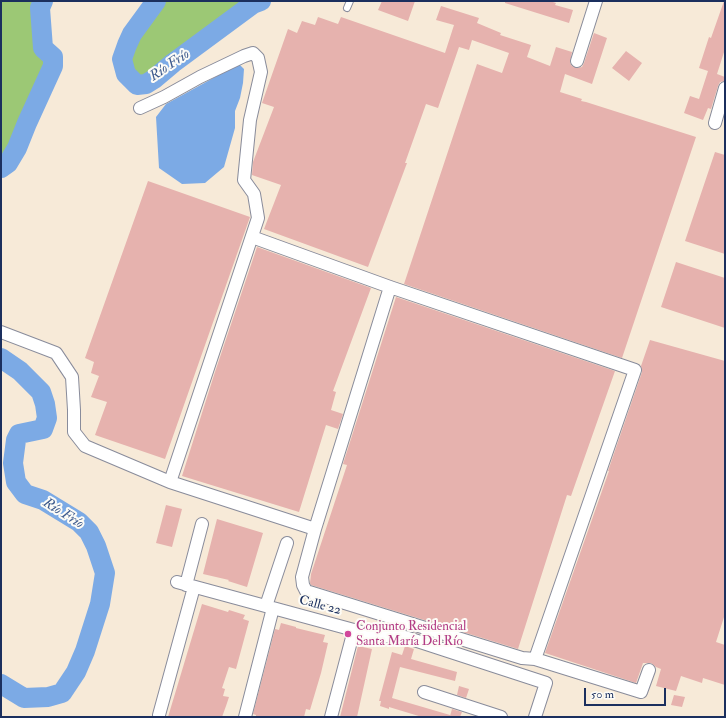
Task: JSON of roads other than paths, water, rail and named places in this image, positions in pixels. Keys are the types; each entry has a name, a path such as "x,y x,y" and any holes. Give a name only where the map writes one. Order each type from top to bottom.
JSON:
{"street":[{"path":"577,61 596,1"},
{"path":"140,108 244,56 252,53 258,58 261,72 250,120 244,180 254,194 258,218 170,482"},
{"path":"715,123 725,88"},
{"path":"252,237 390,287 635,370 535,659"},
{"path":"390,287 315,529 302,577 303,585 306,591 522,658 535,659 641,692 649,670"},
{"path":"1,332 56,353 72,377 74,432 85,446 170,482 315,529"},
{"path":"159,715 186,585 202,524"},
{"path":"245,717 269,607 287,543"},
{"name":"Calle 22","path":"186,585 376,636 405,637 546,683 535,717"},
{"path":"331,717 354,630"},
{"path":"424,692 501,717"}],"lane":[{"path":"347,8 350,1"}],"water":[{"path":"239,64 244,69 243,83 240,98 235,111 235,128 224,167 205,183 182,184 159,168 156,117 166,104"}],"waterway":[{"name":"Río Frío","path":"1,168 8,163 17,148 53,66 53,57 43,48 40,8 43,1"},
{"name":"Río Frío","path":"156,1 132,34 122,59 126,74 137,85 146,84 154,79 173,63 253,4 261,1"},
{"name":"Río Frío","path":"1,358 20,371 41,392 47,418 43,429 19,434 16,440 13,463 16,482 25,494 43,500 79,522 89,532 96,546 105,573 100,604 85,651 76,672 62,693 48,697 24,698 1,684"}],"place":[{"name":"Conjunto Residencial Santa María Del Río","path":"348,634"}]}
